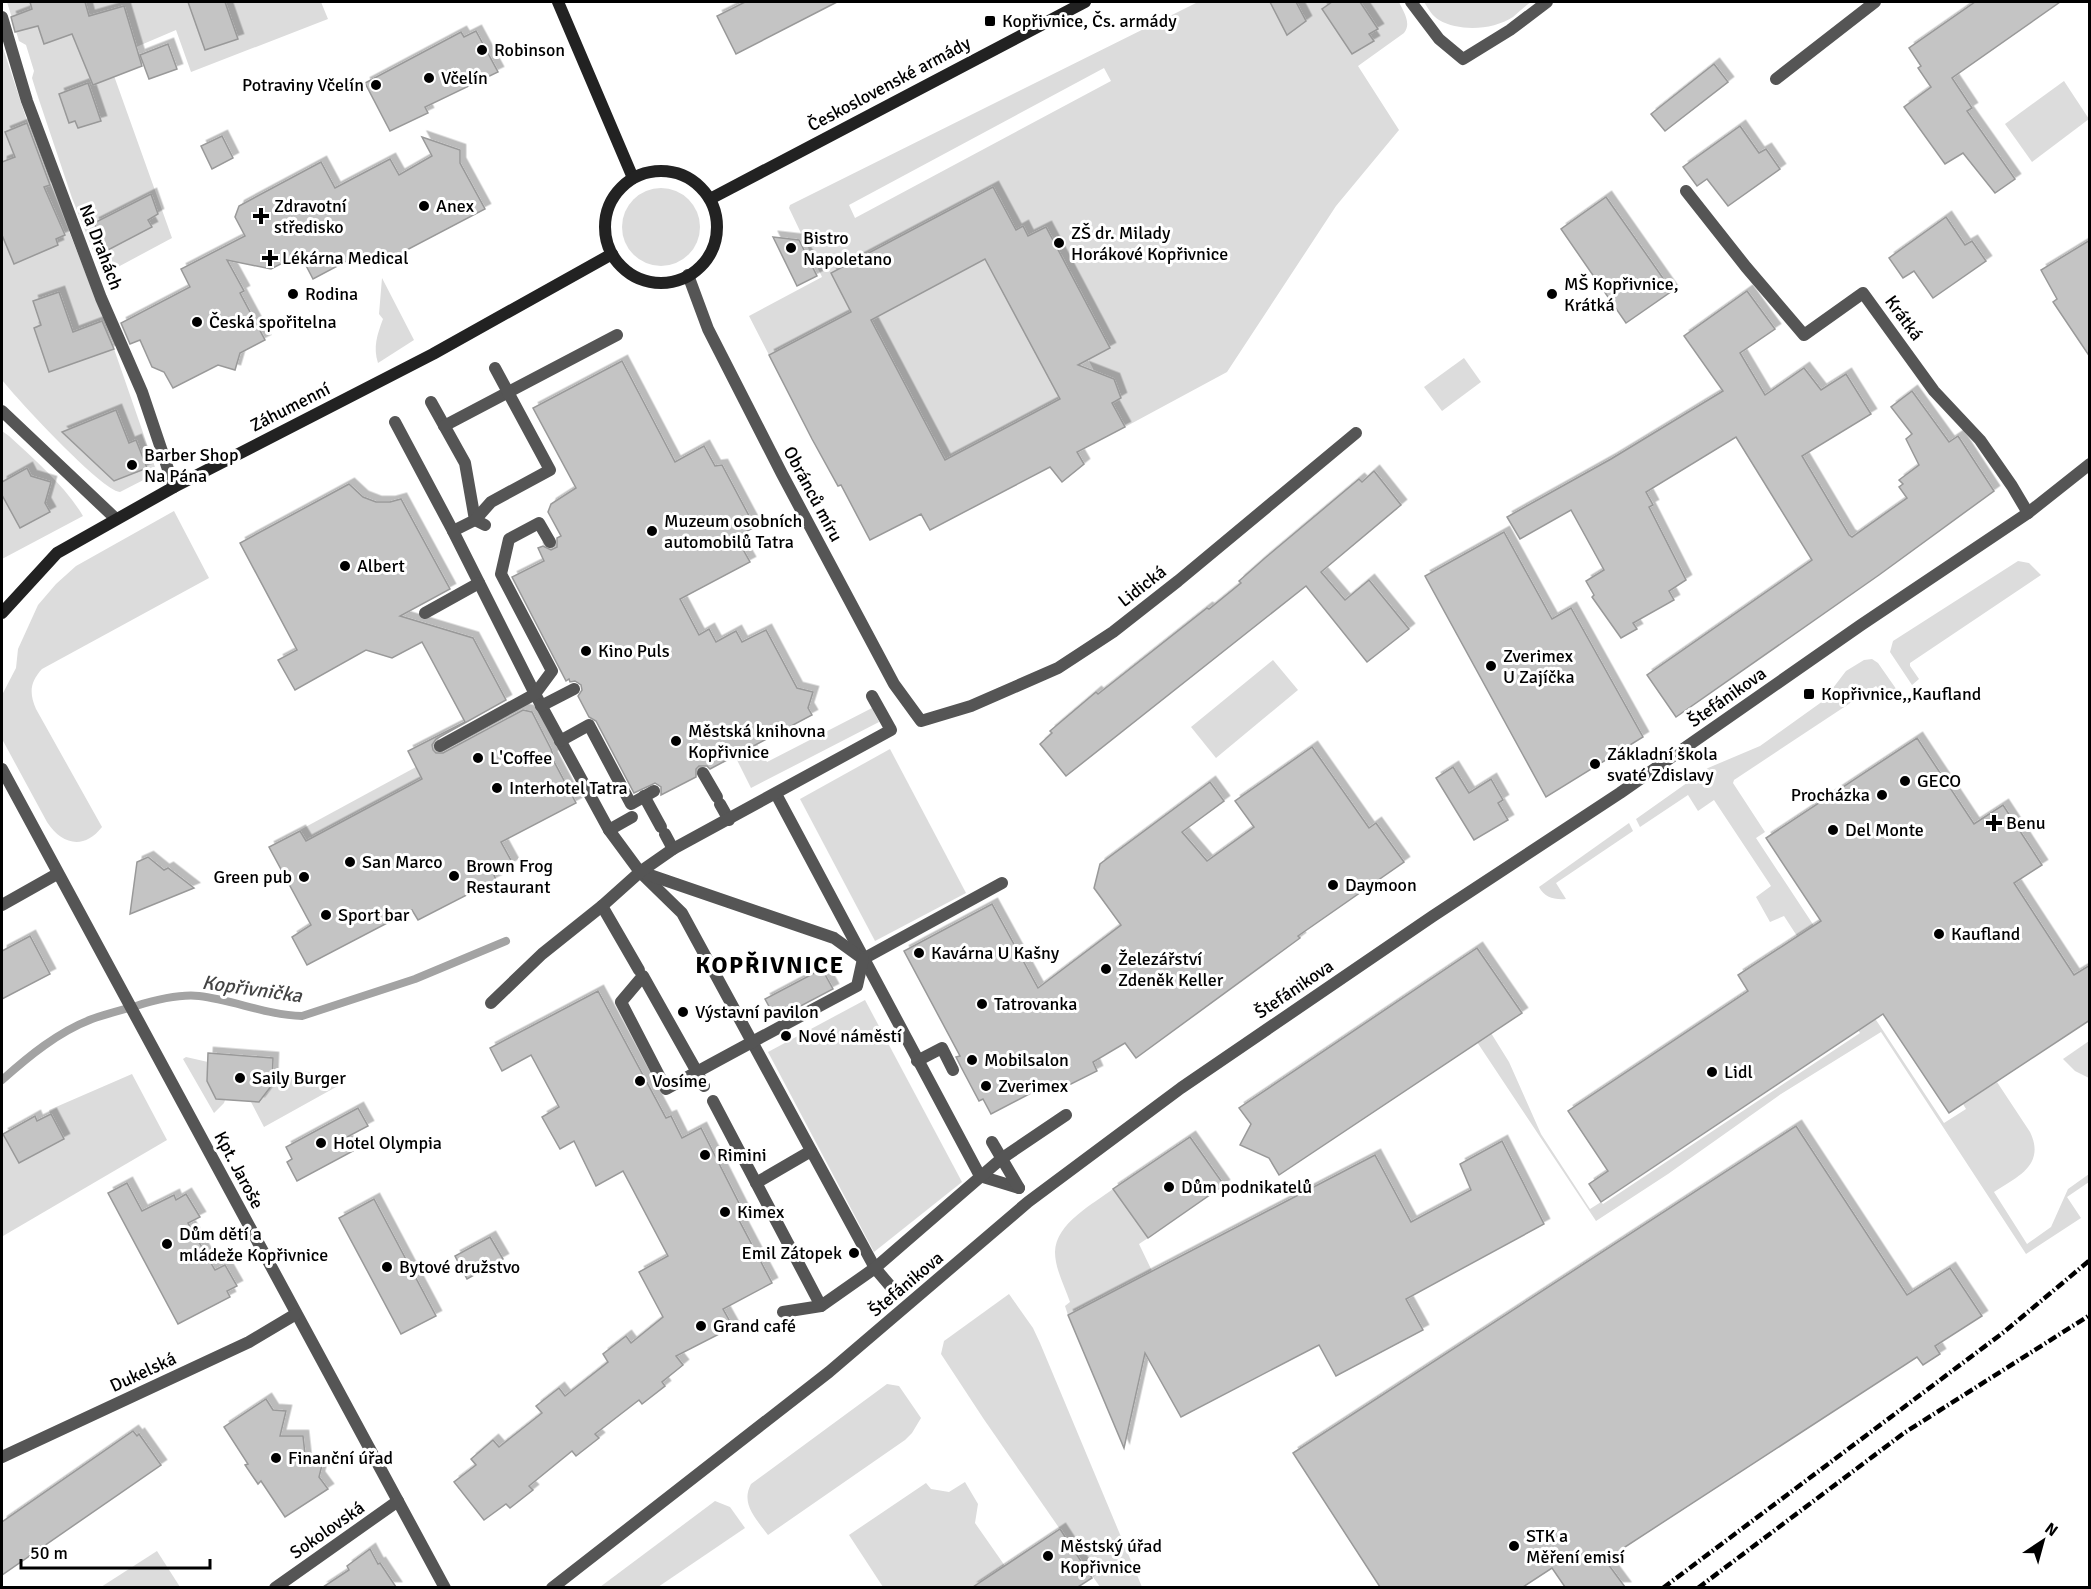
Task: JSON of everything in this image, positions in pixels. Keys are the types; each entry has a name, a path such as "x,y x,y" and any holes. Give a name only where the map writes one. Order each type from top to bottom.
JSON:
{"main road":[{"path":"558,2 633,178"},
{"name":"Československé armády","path":"710,199 1085,2"},
{"path":"654,171 676,173 696,183 710,199 716,220 715,242 705,261 688,276 668,282 646,280 627,270 612,254 606,233 607,211 617,192 633,178 654,171"},
{"name":"Záhumenní","path":"2,613 57,552 174,487 433,354 612,254"}],"street":[{"path":"1411,2 1438,39 1463,59 1510,30 1547,2"},
{"path":"1776,79 1875,2"},
{"name":"Na Drahách","path":"2,17 27,100 101,298 142,392 174,487"},
{"name":"Krátká","path":"1686,191 1804,335 1863,293 1934,391 1980,440 2028,513"},
{"name":"Obránců míru","path":"688,276 708,329 782,474 894,684 921,721"},
{"path":"444,426 617,335"},
{"path":"453,531 480,523 491,502 550,470 495,368"},
{"path":"431,402 465,463 480,523"},
{"path":"2,411 116,519"},
{"path":"395,422 541,706 609,830 640,872 681,913 875,1268 897,1294"},
{"name":"Lidická","path":"921,721 972,706 1058,668 1113,632 1356,433"},
{"name":"Štefánikova","path":"552,1587 829,1372 1028,1202 1181,1088 1432,916 1620,793 1861,625 2028,513 2090,464"},
{"path":"440,746 535,694 552,671 501,574 506,537 539,522 550,542"},
{"path":"424,613 479,583"},
{"path":"541,706 574,689"},
{"path":"491,1003 542,954 640,872 673,849 891,730 872,696"},
{"path":"560,741 589,725 631,804 644,805 663,830 673,849"},
{"path":"807,760 813,772"},
{"name":"Kpt. Jaroše","path":"2,769 445,1587"},
{"path":"704,773 729,820"},
{"path":"776,794 980,1176 1019,1188 992,1142"},
{"path":"609,830 644,805"},
{"path":"640,872 834,938 863,959"},
{"path":"2,904 57,874"},
{"path":"704,1086 697,1072 643,976 621,1002 666,1089 697,1072 752,1041 857,986 863,959 1002,883"},
{"path":"602,906 639,970"},
{"path":"917,1060 942,1048 953,1070"},
{"path":"713,1101 821,1306"},
{"path":"783,1312 821,1306 875,1268 1001,1159 1066,1114"},
{"path":"756,1183 811,1151"},
{"name":"Dukelská","path":"2,1457 249,1342 296,1314"},
{"name":"Sokolovská","path":"275,1587 398,1501"}],"shaded area":[{"path":"7,2 321,2 328,19 191,72 176,30 108,59 172,238 103,275 72,198 32,78 34,71 26,45 19,41"},
{"path":"1198,2 1399,2 1406,17 1407,25 1404,33 1358,66 1399,130 1336,206 1227,372 1125,427 1111,404 1121,398 1114,379 1101,384 1088,359 1110,348 1046,227 1028,236 1023,226 1016,230 993,187 831,273 853,315 822,327 769,355 749,316 822,277 789,208 790,205","holes":["1104,68 1111,81 855,218 849,205"]},
{"path":"1424,2 1531,2 1513,17 1496,25 1466,28 1439,20"},
{"path":"2,45 35,145 104,320 157,473 120,492 110,487 79,461 41,424 2,380"},
{"path":"2064,81 2089,119 2032,162 2005,124"},
{"path":"661,188 676,191 688,200 697,212 700,227 697,242 688,254 676,263 661,266 646,263 634,254 625,242 622,227 625,212 634,200 646,191"},
{"path":"985,259 1086,385 945,460 871,320"},
{"path":"382,278 414,340 378,363 377,336 383,319 379,314"},
{"path":"1464,358 1481,382 1442,411 1424,387"},
{"path":"2,431 49,474 68,494 83,516 2,559"},
{"path":"174,511 209,578 42,669 33,683 32,698 36,709 102,827 81,842 66,840 59,836 47,822 2,739 2,695 16,668 18,649 38,605 56,584 76,566"},
{"path":"2018,561 2029,563 2041,575 1910,663 1919,679 1912,685 1890,652 1893,641"},
{"path":"1872,659 1878,663 1899,693 1888,699 1876,686 1734,780 1733,783 1765,832 1756,838 1944,1123 1966,1109 1963,1104 1997,1082 2030,1132 2034,1143 2032,1162 2020,1175 1994,1192 2027,1244 2051,1227 2068,1189 2089,1174 2089,1182 2067,1197 2081,1218 2026,1254 1881,1032 1781,1094 1668,1174 1596,1221 1477,1042 1491,1033 1509,1062 1541,1134 1590,1209 1601,1202 1603,1204 1860,1033 1784,916 1770,922 1756,897 1771,886 1714,800 1698,811 1688,795 1640,827 1636,819 1708,768 1760,746 1823,701 1846,671 1864,660"},
{"path":"1273,660 1298,690 1216,758 1191,727"},
{"path":"872,708 879,722 751,788 735,756 757,744 767,762"},
{"path":"890,749 966,893 875,941 800,799"},
{"path":"416,767 422,778 306,842 300,830"},
{"path":"1629,823 1633,831 1556,883 1566,899 1550,897 1541,890 1539,887"},
{"path":"865,1000 962,1182 874,1252 768,1052"},
{"path":"2089,1041 2089,1078 2075,1071 2063,1059"},
{"path":"186,1057 208,1062 207,1081 216,1099 225,1100 214,1113 183,1059"},
{"path":"298,1071 341,1075 345,1082 264,1127 251,1102 260,1102 272,1085 272,1076 286,1077"},
{"path":"132,1074 167,1140 3,1236 2,1134 35,1116 37,1121 50,1114 49,1110"},
{"path":"1113,1189 1148,1238 1139,1244 1152,1271 1068,1315 1065,1306 1070,1302 1055,1258 1057,1242 1062,1232 1076,1216"},
{"path":"1009,1294 1033,1328 1040,1343 1142,1587 1100,1587 941,1354 944,1341"},
{"path":"887,1384 899,1386 921,1418 912,1433 768,1535 755,1518 749,1505 747,1498 751,1484"},
{"path":"965,1482 978,1504 975,1523 1005,1566 973,1587 883,1587 849,1535 926,1483 931,1489 949,1492"},
{"path":"715,1501 730,1507 745,1528 658,1587 600,1587"},
{"path":"157,1551 180,1587 101,1587"}],"building":[{"path":"30,2 85,2 89,16 124,6 142,66 93,85 72,34 44,44 38,26 15,32 11,17 32,9"},
{"path":"188,2 225,2 238,39 205,50"},
{"path":"745,2 837,2 736,54 717,16"},
{"path":"1270,2 1296,2 1306,21 1287,35"},
{"path":"1332,2 1360,2 1378,29 1369,34 1374,41 1352,54 1322,9"},
{"path":"1975,2 2060,2 1952,78 1972,108 1967,111 2015,179 1995,193 1963,153 1945,164 1904,107 1931,87 1918,68 1921,66 1909,48"},
{"name":"Včelín","path":"476,31 498,72 425,107 428,113 390,131 365,83 461,32 464,37"},
{"path":"168,44 177,69 149,79 140,55"},
{"path":"1714,64 1728,82 1665,131 1651,114"},
{"path":"88,83 101,121 78,128 75,121 69,123 59,94"},
{"path":"27,123 50,185 44,187 65,235 56,239 58,245 14,264 2,235 2,162 15,157 5,132"},
{"path":"1740,126 1759,153 1766,149 1780,169 1728,206 1707,179 1697,186 1683,167"},
{"path":"222,136 233,158 212,169 201,146"},
{"path":"422,137 460,150 460,163 485,209 382,263 358,255 313,279 300,254 271,269 227,260 244,291 240,293 265,340 240,353 235,370 218,365 173,388 164,372 152,367 140,340 130,344 121,323 190,287 181,269 245,236 235,217 239,206 321,162 335,188 390,159 399,175 432,156"},
{"path":"993,187 1016,230 1023,226 1028,236 1046,227 1110,348 1078,365 1114,379 1121,398 1112,403 1125,427 1077,452 1084,464 1062,482 1050,467 930,530 921,514 870,540 841,485 838,486 812,439 769,355 851,312 831,273","holes":["985,259 1060,399 945,460 871,320"]},
{"path":"151,194 158,214 148,220 152,227 108,250 94,223"},
{"path":"1606,197 1672,291 1626,323 1561,229"},
{"path":"1946,217 1965,245 1972,241 1986,261 1933,298 1914,271 1903,278 1889,258"},
{"path":"773,237 799,240 817,276 797,286"},
{"path":"2090,240 2090,357 2053,302 2057,299 2041,270"},
{"path":"1747,291 1775,329 1740,353 1765,395 1804,368 1821,390 1846,374 1871,414 1802,456 1849,535 1852,537 1907,498 1899,487 1903,484 1899,480 1919,465 1906,439 1912,434 1891,407 1912,391 1949,442 1958,436 1994,491 1879,575 1676,717 1647,675 1812,560 1736,437 1646,492 1653,505 1649,507 1686,580 1669,591 1674,600 1633,623 1637,629 1621,638 1592,597 1594,595 1586,581 1604,570 1571,510 1520,539 1507,517 1611,459 1723,391 1684,336"},
{"path":"59,292 73,332 102,321 114,349 49,372 34,328 41,325 33,301"},
{"name":"Muzeum osobních automobilů Tatra","path":"622,361 675,462 704,446 715,466 722,465 755,527 736,537 750,562 680,599 699,635 709,629 716,642 736,631 742,642 766,630 797,688 813,692 808,708 812,715 710,769 707,766 699,766 696,769 696,777 661,795 661,787 655,783 634,793 596,721 589,717 578,696 582,690 581,685 575,681 570,682 569,679 566,681 512,577 544,561 538,548 543,546 551,550 557,547 557,538 561,536 548,512 551,504 576,488 533,408"},
{"path":"116,410 129,443 136,440 147,468 114,481 62,432"},
{"path":"27,468 31,476 51,482 45,503 50,512 20,528 2,495 2,482"},
{"path":"1374,471 1401,505 1321,572 1345,600 1369,580 1409,629 1367,662 1306,586 1066,776 1040,744 1052,733 1050,731 1096,692 1098,694 1207,608 1209,609 1241,583 1239,581 1265,558 1359,479 1362,482"},
{"path":"349,484 363,497 376,502 401,499 450,589 400,616 473,638 506,700 436,739 432,745 433,750 436,753 443,753 523,710 532,712 551,749 553,755 551,756 576,803 501,842 513,864 494,875 496,880 418,920 412,910 307,965 292,937 311,925 269,847 300,831 306,841 422,779 408,751 465,722 422,642 392,658 366,650 295,690 278,660 297,650 240,543"},
{"path":"1504,532 1552,619 1571,608 1643,737 1546,797 1425,576"},
{"name":"Kaufland","path":"1917,738 1974,824 2003,805 2042,865 2014,883 2074,975 2090,965 2090,1020 1949,1113 1883,1014 1601,1202 1589,1184 1608,1171 1568,1111 1748,991 1738,975 1821,921 1766,838"},
{"path":"1312,747 1369,828 1376,823 1404,862 1298,936 1300,938 1136,1058 1125,1043 1093,1062 1097,1071 1071,1084 1052,1082 991,1114 983,1099 979,1101 956,1057 960,1056 904,951 992,904 1038,988 1121,925 1094,888 1100,864 1210,782 1224,801 1182,832 1207,861 1254,827 1235,801"},
{"path":"1453,767 1469,793 1491,779 1503,800 1498,803 1508,820 1474,840 1436,778"},
{"path":"148,857 164,870 168,868 194,888 130,914 137,862"},
{"path":"30,936 50,974 2,999 2,951"},
{"path":"1477,948 1522,1013 1279,1175 1269,1158 1240,1145 1251,1124 1239,1108"},
{"path":"822,969 833,989 776,1019 765,999"},
{"path":"598,991 666,1118 671,1116 682,1138 701,1128 746,1217 739,1220 772,1283 723,1309 733,1327 676,1356 683,1365 662,1382 665,1386 642,1404 639,1400 595,1434 599,1438 576,1456 572,1451 529,1486 533,1490 510,1508 506,1504 484,1520 454,1482 476,1465 471,1459 493,1440 499,1447 542,1413 536,1406 559,1388 565,1396 608,1362 603,1354 626,1336 631,1343 663,1317 639,1272 668,1256 623,1171 596,1186 574,1141 560,1149 542,1117 559,1107 531,1055 502,1071 490,1048"},
{"name":"Saily Burger","path":"208,1053 273,1058 272,1085 259,1102 216,1099 207,1081"},
{"name":"Hotel Olympia","path":"358,1108 368,1126 345,1138 353,1151 297,1181 287,1162 292,1159 286,1147"},
{"path":"51,1114 64,1139 19,1163 3,1134 35,1116 37,1121"},
{"path":"1796,1126 1907,1295 1950,1268 1982,1316 1935,1346 1940,1354 1923,1365 1917,1357 1605,1560 1625,1587 1565,1587 1552,1568 1523,1587 1380,1587 1293,1453"},
{"name":"Dům podnikatelů","path":"1190,1137 1224,1185 1148,1238 1113,1189"},
{"path":"1502,1141 1544,1224 1406,1299 1423,1330 1336,1376 1319,1345 1181,1417 1145,1353 1124,1448 1068,1315 1375,1155 1411,1222 1471,1190 1460,1164"},
{"name":"Dům dětí a mládeže Kopřivnice","path":"127,1183 142,1211 174,1195 176,1200 186,1194 200,1217 188,1223 215,1270 225,1265 237,1286 227,1291 230,1297 178,1324 108,1193"},
{"name":"Bytové družstvo","path":"374,1199 436,1316 401,1334 339,1218"},
{"path":"490,1237 503,1259 467,1279 455,1256"},
{"name":"Finanční úřad","path":"266,1399 273,1410 286,1411 280,1436 303,1436 306,1463 322,1465 319,1477 328,1489 285,1517 261,1481 258,1484 245,1465 248,1464 224,1427"},
{"path":"133,1431 137,1436 139,1434 161,1465 2,1575 2,1522"},
{"name":"Městský úřad Kopřivnice","path":"1060,1529 1092,1578 1078,1587 973,1587"},
{"path":"370,1549 378,1564 380,1563 396,1587 323,1587 349,1570 347,1566"}],"waterway":[{"name":"Kopřivnička","path":"2,1080 33,1054 79,1024 151,1002 175,997 199,996 276,1013 302,1016 415,979 506,941"}],"railway":[{"path":"1663,1588 2004,1332 2090,1260"},
{"path":"1698,1588 1904,1433 2090,1315"}],"place":[{"name":"Kopřivnice, Čs. armády","path":"990,21"},
{"name":"Robinson","path":"482,50"},
{"name":"Včelín","path":"429,78"},
{"name":"Potraviny Včelín","path":"376,85"},
{"name":"Anex","path":"424,206"},
{"name":"Zdravotní středisko","path":"261,216"},
{"name":"ZŠ dr. Milady Horákové Kopřivnice","path":"1059,243"},
{"name":"Bistro Napoletano","path":"791,248"},
{"name":"Lékárna Medical","path":"270,258"},
{"name":"Rodina","path":"293,294"},
{"name":"MŠ Kopřivnice, Krátká","path":"1552,294"},
{"name":"Česká spořitelna","path":"197,322"},
{"name":"Barber Shop Na Pána","path":"132,465"},
{"name":"Muzeum osobních automobilů Tatra","path":"652,531"},
{"name":"Albert","path":"345,566"},
{"name":"Kino Puls","path":"586,651"},
{"name":"Zverimex U Zajíčka","path":"1491,666"},
{"name":"Kopřivnice,,Kaufland","path":"1809,694"},
{"name":"Městská knihovna Kopřivnice","path":"676,741"},
{"name":"L'Coffee","path":"478,758"},
{"name":"Základní škola svaté Zdislavy","path":"1595,764"},
{"name":"GECO","path":"1905,781"},
{"name":"Interhotel Tatra","path":"497,788"},
{"name":"Procházka","path":"1882,795"},
{"name":"Benu","path":"1994,823"},
{"name":"Del Monte","path":"1833,830"},
{"name":"San Marco","path":"350,862"},
{"name":"Brown Frog Restaurant","path":"454,876"},
{"name":"Green pub","path":"304,877"},
{"name":"Daymoon","path":"1333,885"},
{"name":"Sport bar","path":"326,915"},
{"name":"Kaufland","path":"1939,934"},
{"name":"Kavárna U Kašny","path":"919,953"},
{"name":"Železářství Zdeněk Keller","path":"1106,969"},
{"name":"Tatrovanka","path":"982,1004"},
{"name":"Výstavní pavilon","path":"683,1012"},
{"name":"Nové náměstí","path":"786,1036"},
{"name":"Mobilsalon","path":"972,1060"},
{"name":"Lidl","path":"1712,1072"},
{"name":"Saily Burger","path":"240,1078"},
{"name":"Vosíme","path":"640,1081"},
{"name":"Zverimex","path":"986,1086"},
{"name":"Hotel Olympia","path":"321,1143"},
{"name":"Rimini","path":"705,1155"},
{"name":"Dům podnikatelů","path":"1169,1187"},
{"name":"Kimex","path":"725,1212"},
{"name":"Dům dětí a mládeže Kopřivnice","path":"167,1244"},
{"name":"Emil Zátopek","path":"854,1253"},
{"name":"Bytové družstvo","path":"387,1267"},
{"name":"Grand café","path":"701,1326"},
{"name":"Finanční úřad","path":"276,1458"},
{"name":"STK a Měření emisí","path":"1514,1546"},
{"name":"Městský úřad Kopřivnice","path":"1048,1556"}],"district":[{"name":"KOPŘIVNICE","path":"770,965"}]}
